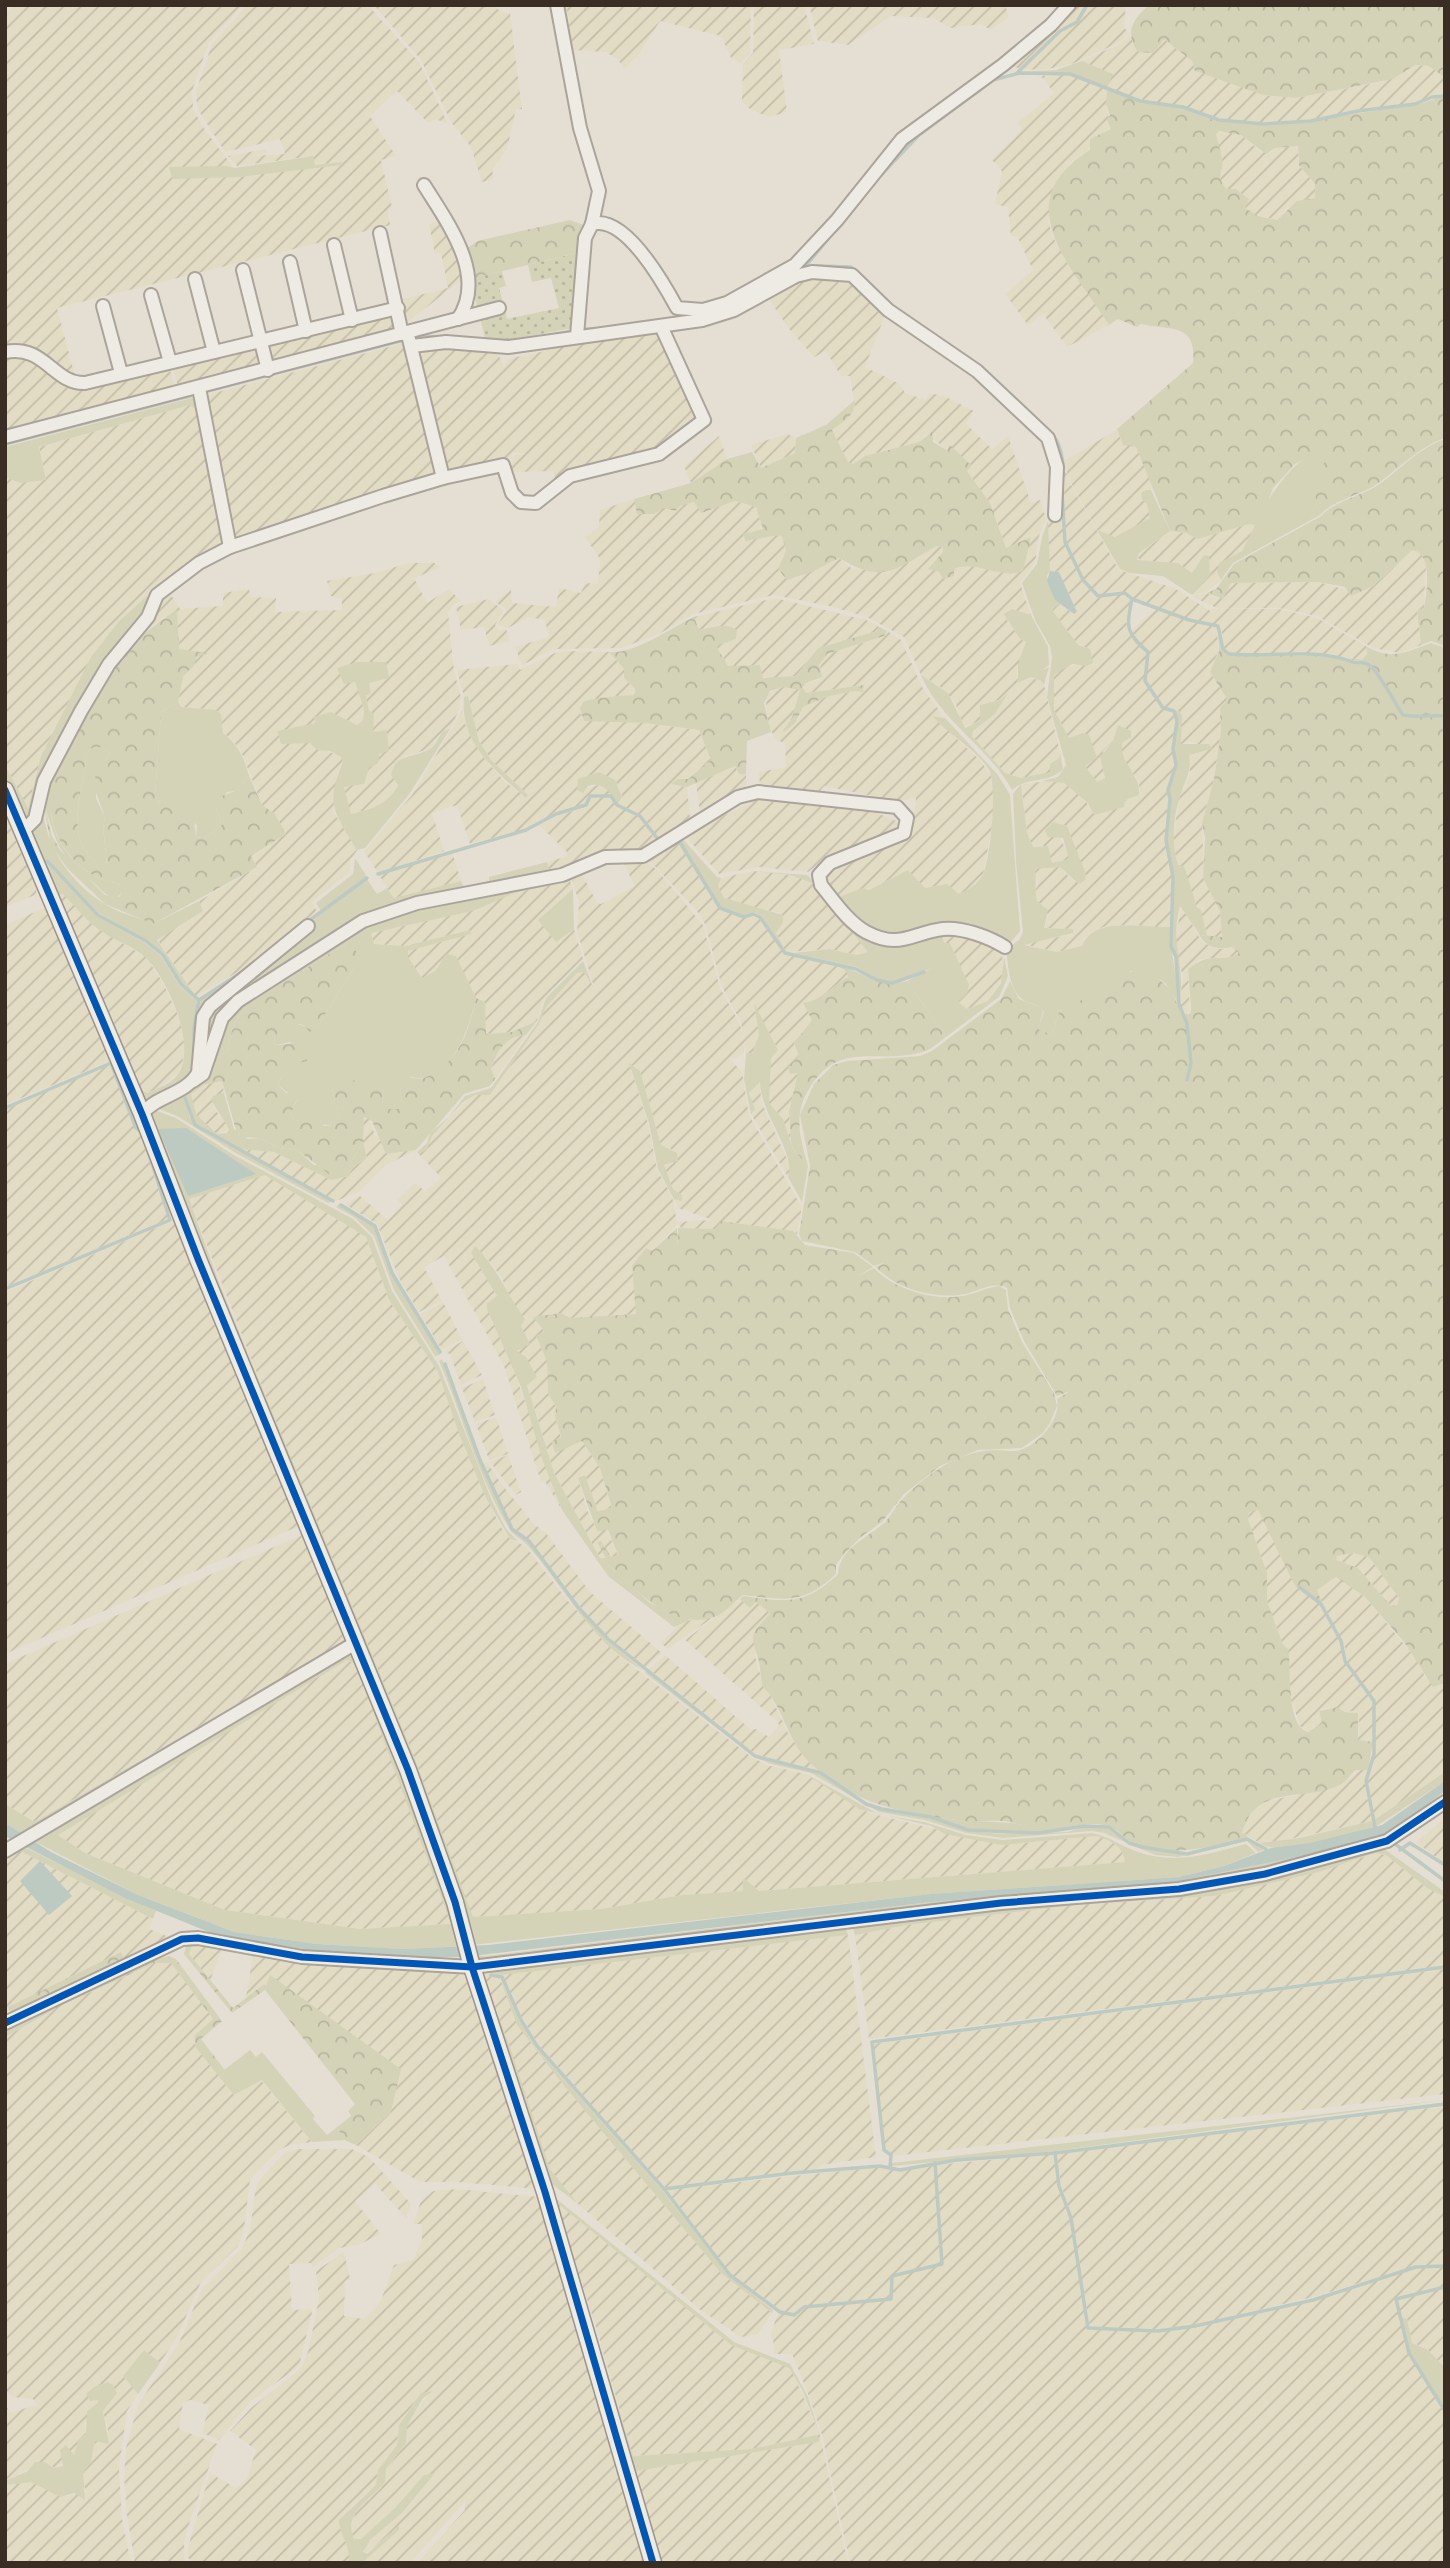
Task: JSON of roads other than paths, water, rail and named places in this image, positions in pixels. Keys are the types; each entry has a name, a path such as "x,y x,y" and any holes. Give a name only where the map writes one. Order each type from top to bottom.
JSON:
{"street":[{"path":"557,5 580,128 599,191 592,224 584,238 577,336"},
{"path":"592,224 600,222 619,230 668,287 677,308 703,310 727,303 794,265 837,220 902,139 1003,65 1051,25 1069,5"},
{"path":"424,185 462,249 468,277 467,306 458,319"},
{"path":"380,233 404,334 412,346 443,478"},
{"path":"334,245 352,320"},
{"path":"290,262 306,331"},
{"path":"243,270 268,370"},
{"path":"412,346 446,342 508,347 661,326 718,316 796,276 812,272 852,275 888,310 977,372 1048,438 1057,467 1055,515"},
{"path":"195,279 215,352"},
{"path":"150,295 170,362"},
{"path":"103,306 121,373"},
{"path":"5,352 23,351 34,355 76,384 398,308"},
{"path":"5,437 499,308"},
{"path":"24,830 35,819 44,781 81,711 109,664 148,617 157,596 199,563 230,547 443,478 503,465 512,493 521,502 536,503 570,476 659,454 704,420 661,326"},
{"path":"199,388 230,547"},
{"path":"5,790 142,1114 198,1259 408,1770 466,1941 545,2192 653,2563"},
{"path":"142,1114 149,1106 203,1074 222,1018 238,1001 363,921 417,903 562,876 605,858 643,856 738,797 758,792 897,807 907,818 904,833 831,863 820,875 821,885 863,931 892,942 951,929 996,941 1005,947"},
{"path":"193,1081 198,1073 203,1017 210,1006 308,926"},
{"path":"9,1849 357,1642"},
{"path":"5,2023 182,1939 198,1938 302,1957 471,1963 1001,1903 1179,1889 1265,1874 1390,1840 1445,1802"}],"waterway":[{"path":"1017,73 1060,31 1077,22 1087,5"},
{"path":"880,176 919,135 993,80 1020,73 1070,74 1140,101 1183,107 1219,120 1264,124 1311,121 1358,111 1415,104 1432,97 1445,96"},
{"path":"805,267 828,239"},
{"path":"817,266 851,267 861,276"},
{"path":"582,329 598,329"},
{"path":"553,335 573,331"},
{"path":"414,336 466,338"},
{"path":"204,392 404,340"},
{"path":"5,444 197,394"},
{"path":"1044,427 1058,444 1063,466"},
{"path":"1062,491 1065,542 1083,580 1098,596 1125,593 1132,599 1189,620 1218,626 1223,649 1229,654 1323,655 1366,663 1378,675 1403,715 1445,716"},
{"path":"1132,599 1129,629 1135,640 1148,652 1145,681 1163,708 1174,711 1177,721 1173,749 1176,765 1168,790 1170,799 1166,840 1173,877 1171,946 1176,957 1179,1004 1187,1024 1191,1063 1187,1080"},
{"path":"378,874 526,830 556,814 586,805 590,796 611,796 617,805 640,816 660,842"},
{"path":"665,850 679,841 720,908 744,917 753,914 760,917 785,953 856,969 877,980 892,983 924,972"},
{"path":"47,861 98,915 146,941 163,955 181,984 199,1000"},
{"path":"306,923 367,878"},
{"path":"194,1053 194,1027 199,1000 245,970"},
{"path":"5,1108 111,1063 136,1128 142,1132 170,1220 5,1289"},
{"path":"185,1098 195,1125 333,1201"},
{"path":"341,1205 375,1226 392,1273 440,1352"},
{"path":"445,1364 480,1460 512,1529 529,1541 578,1607 608,1639 755,1756 821,1773 866,1804 931,1817 968,1830 1038,1833 1084,1826 1109,1827 1129,1843 1187,1854 1247,1839 1266,1849"},
{"path":"1299,1587 1321,1604 1341,1641 1345,1661 1374,1701 1374,1754 1366,1781 1375,1827"},
{"path":"1391,1841 1445,1881"},
{"path":"1400,1850 1410,1843 1445,1865"},
{"path":"890,2168 891,2155 884,2150 872,2042 1445,1967"},
{"path":"491,1975 502,1977 521,2020 537,2046 664,2189 793,2173 880,2166 900,2170 957,2160 1055,2153 1059,2186 1071,2218 1088,2328 1158,2331 1195,2326 1313,2300 1416,2267 1445,2266"},
{"path":"1055,2153 1445,2104"},
{"path":"664,2189 730,2275 780,2312 794,2315 804,2307 891,2299 892,2276 942,2264 935,2163"},
{"path":"1445,2287 1396,2299 1409,2353 1445,2411"}]}
